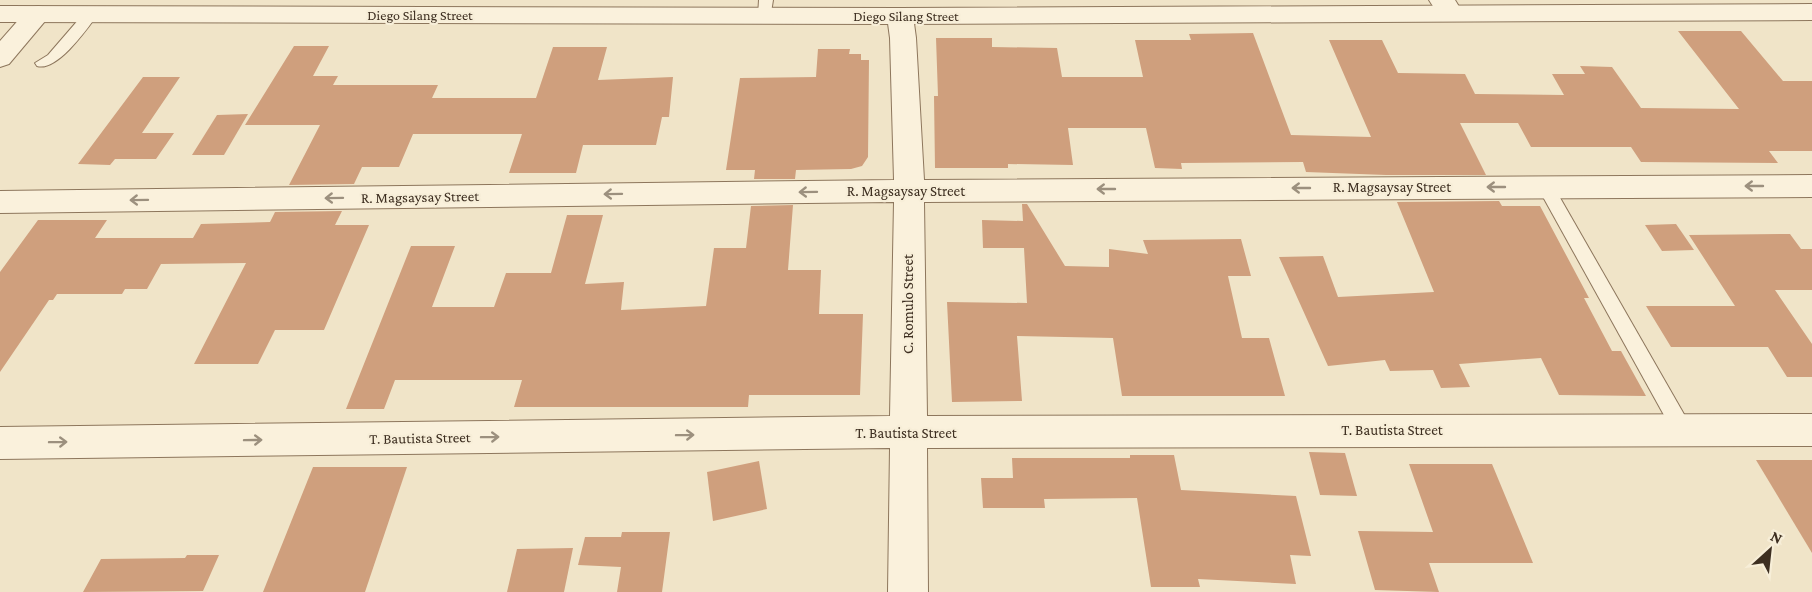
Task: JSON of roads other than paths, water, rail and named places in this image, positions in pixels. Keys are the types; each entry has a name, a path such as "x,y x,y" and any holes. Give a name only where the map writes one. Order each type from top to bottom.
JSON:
{"street":[{"name":"Diego Silang Street","path":"0,14 765,8 900,16 1446,6 1812,12"},
{"path":"0,58 38,14"},
{"name":"C. Romulo Street","path":"900,16 909,191 908,592"},
{"name":"R. Magsaysay Street","path":"0,202 909,191 1812,186"},
{"name":"T. Bautista Street","path":"0,443 907,432 1812,430"}],"lane":[{"path":"42,63 53,58 91,14"},
{"path":"1545,186 1682,429"}]}
